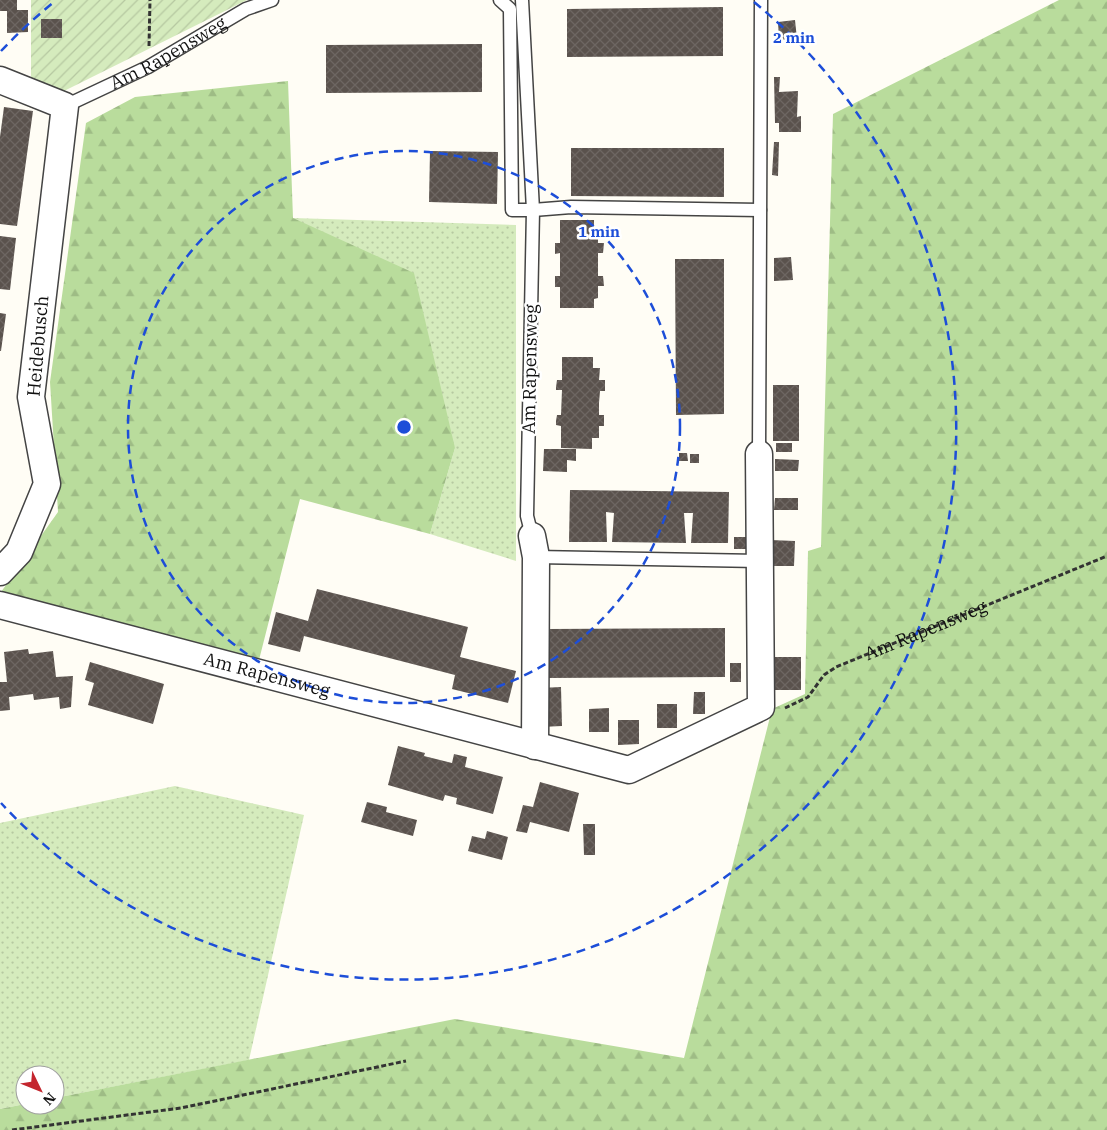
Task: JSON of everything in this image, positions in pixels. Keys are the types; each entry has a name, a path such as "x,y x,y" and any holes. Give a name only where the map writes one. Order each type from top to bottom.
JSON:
{"street":[{"path":"0,80 65,106"},
{"name":"Heidebusch","path":"0,572 19,552 47,484 31,397 65,106"},
{"path":"759,454 759,561 763,712"},
{"name":"Am Rapensweg","path":"534,547 535,746"},
{"name":"Am Rapensweg","path":"0,605 629,770 763,712"}],"lane":[{"name":"Am Rapensweg","path":"65,106 148,66 246,9 272,0"},
{"path":"500,0 510,9 512,210 570,207 760,210"},
{"name":"Am Rapensweg","path":"522,0 533,210 527,516 534,547"},
{"path":"759,454 761,0"},
{"path":"534,547 759,561"}],"path":[{"path":"148,66 150,0"},
{"name":"Am Rapensweg","path":"763,712 808,697 824,675 836,667 1107,556"},
{"path":"12,1130 181,1108 406,1061"}],"green space":[{"path":"31,0 247,0 64,91 31,80"},
{"path":"1059,0 1107,0 1107,1130 0,1130 0,1109 15,1106 15,1115 65,1115 65,1096 455,1019 684,1058 772,709 805,694 808,551 821,547 833,114"},
{"path":"288,81 293,218 414,273 455,448 430,534 300,499 259,660 1,592 58,512 50,382 86,123 135,97"},
{"path":"293,218 516,225 516,561 430,534 455,448"},
{"path":"175,786 304,815 249,1060 65,1096 65,1065 15,1065 15,1106 0,1109 0,823"}],"building":[{"path":"0,0 17,0 17,10 28,10 28,32 7,33 7,11 0,11"},
{"path":"723,7 723,56 567,57 567,9"},
{"path":"41,19 62,19 62,38 41,38"},
{"path":"795,20 797,39 779,40 778,22"},
{"path":"482,44 482,92 326,93 326,45"},
{"path":"774,77 780,77 779,92 798,91 797,117 801,116 801,132 779,132 779,123 775,123"},
{"path":"4,107 33,111 17,226 0,224 0,137"},
{"path":"774,142 779,142 778,176 772,175"},
{"path":"571,148 724,148 724,197 571,196"},
{"path":"430,151 498,152 497,204 429,202"},
{"path":"560,220 594,220 594,231 598,231 598,243 604,243 603,253 598,253 598,276 603,276 604,286 598,286 598,298 594,299 594,308 560,308 560,287 555,287 555,276 560,276 560,253 555,254 555,243 560,243"},
{"path":"0,236 16,238 10,290 0,289"},
{"path":"791,257 793,280 774,281 774,258"},
{"path":"675,259 724,259 724,414 676,415"},
{"path":"0,313 6,314 1,351 0,351"},
{"path":"562,357 593,357 593,368 600,368 599,380 605,380 605,391 600,391 599,403 599,415 604,415 604,426 599,426 599,438 592,438 592,449 561,448 561,426 556,425 556,421 557,415 561,415 562,390 556,390 556,387 557,380 562,380"},
{"path":"773,385 799,385 799,441 773,441"},
{"path":"776,443 792,443 792,452 776,452"},
{"path":"544,449 576,449 576,461 567,460 567,472 543,471"},
{"path":"679,453 687,453 688,461 679,461"},
{"path":"690,454 699,454 699,463 690,463"},
{"path":"775,459 799,460 798,471 775,471"},
{"path":"570,490 729,492 728,543 691,543 693,513 684,513 686,543 612,542 614,513 606,512 607,542 569,542"},
{"path":"775,498 798,498 798,510 774,510"},
{"path":"734,537 747,537 747,549 734,549"},
{"path":"770,540 795,541 794,566 770,566"},
{"path":"317,589 468,627 460,657 516,671 508,703 452,689 455,675 304,636 300,652 268,644 276,612 308,621"},
{"path":"725,628 725,677 548,678 548,629"},
{"path":"28,649 29,654 53,651 56,677 73,676 71,707 60,709 59,697 34,700 33,694 9,697 10,710 0,711 0,682 7,682 4,652"},
{"path":"769,657 801,657 801,690 769,690"},
{"path":"90,662 164,684 153,724 88,705 94,683 85,680"},
{"path":"730,663 741,663 741,682 730,682"},
{"path":"561,687 562,726 541,727 540,688"},
{"path":"694,692 705,692 705,714 693,714"},
{"path":"657,704 677,704 677,728 657,728"},
{"path":"609,708 609,732 589,732 589,709"},
{"path":"618,720 639,720 639,744 618,745"},
{"path":"398,746 425,753 424,756 452,763 454,754 467,757 465,767 503,777 493,814 456,804 457,798 445,795 443,801 388,785"},
{"path":"540,782 579,793 569,832 530,822 527,833 516,831 523,805 533,807"},
{"path":"367,802 387,807 386,812 417,820 413,836 361,822"},
{"path":"583,824 595,824 595,855 584,855"},
{"path":"487,831 508,837 502,860 468,851 472,836 485,839"}]}
